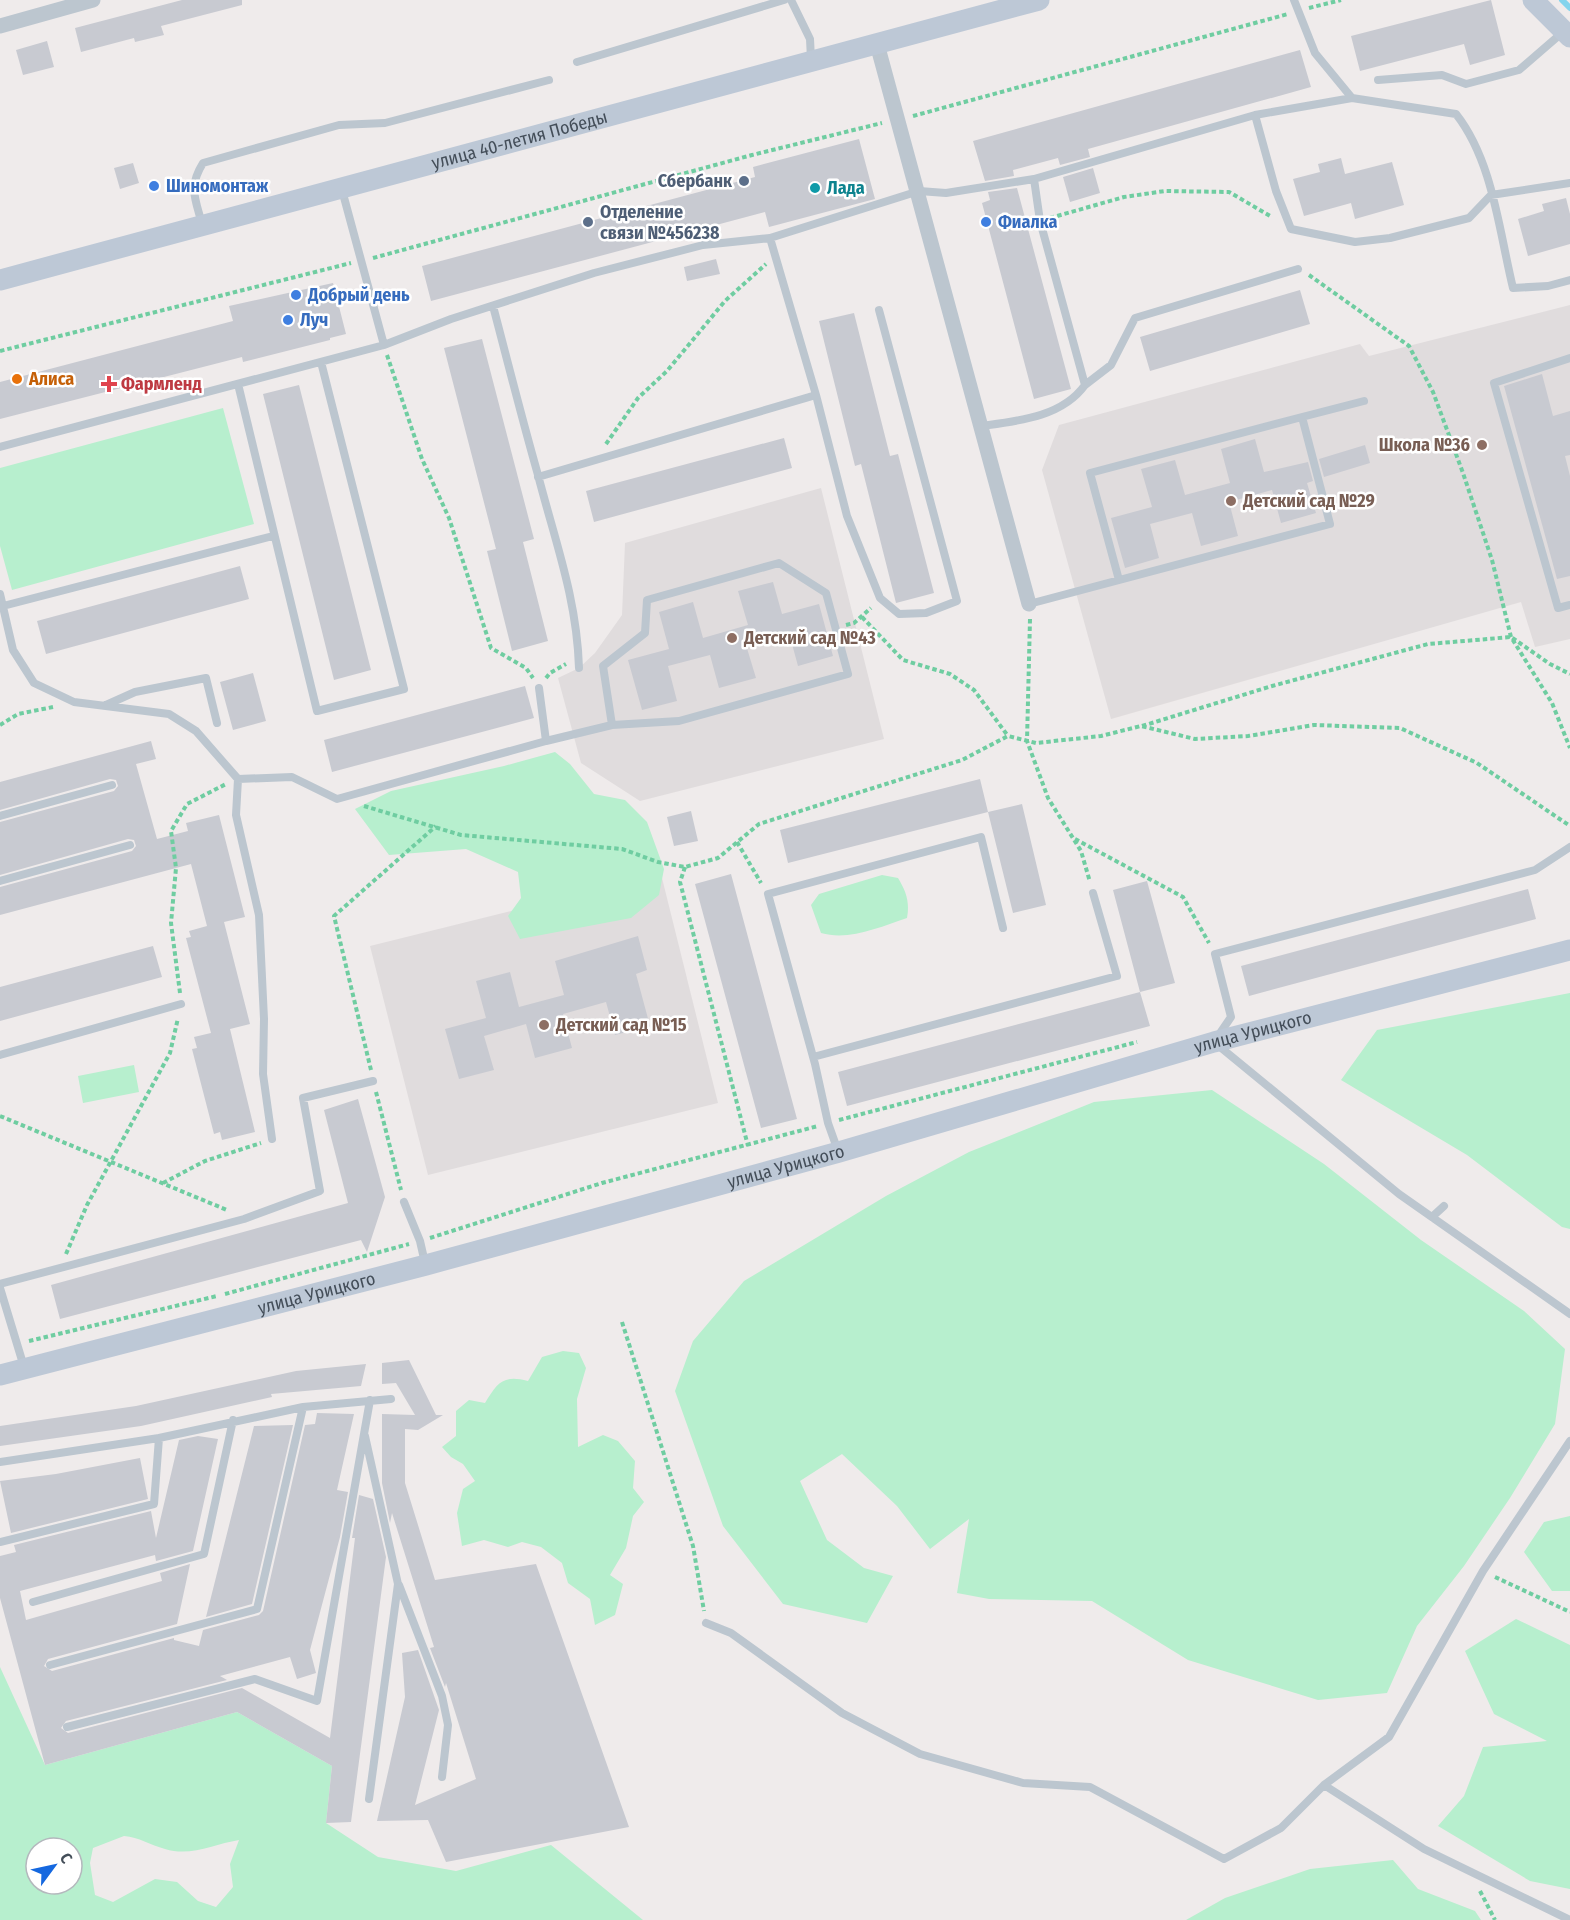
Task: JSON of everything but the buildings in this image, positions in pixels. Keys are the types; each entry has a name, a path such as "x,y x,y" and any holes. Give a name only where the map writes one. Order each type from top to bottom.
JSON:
{"street":[{"path":"0,26 93,0"},
{"name":"улица 40-летия Победы","path":"0,280 1039,0"},
{"path":"1533,0 1567,34"},
{"path":"877,44 919,191 1029,604"},
{"name":"улица Урицкого","path":"0,1375 426,1265 839,1152 1214,1042 1570,950"}],"lane":[{"path":"577,62 784,0"},
{"path":"791,0 810,39 811,60"},
{"path":"1294,0 1315,52 1352,98"},
{"path":"1378,80 1442,75 1466,84 1519,70 1567,34"},
{"path":"203,226 193,194 194,178 203,163 339,125 385,123 549,80"},
{"path":"0,447 384,345 451,319 594,273 703,245 770,238 919,191 946,193 1034,179 1255,115 1352,98 1456,114 1472,134 1491,195 1513,288 1548,286 1570,280"},
{"path":"1255,115 1276,191 1291,228 1354,242 1390,238 1469,218 1491,195 1570,183"},
{"path":"1034,179 1040,221 1085,385"},
{"path":"342,189 384,345"},
{"path":"770,238 816,395 847,516 880,598 898,614 926,613 957,601 879,310"},
{"path":"982,426 1032,419 1076,398 1085,385 1111,365 1135,318 1298,268"},
{"path":"493,306 538,477 563,560 578,630 579,668"},
{"path":"1570,358 1494,383 1558,608 1570,605"},
{"path":"238,384 317,711 404,689 321,362"},
{"path":"538,477 816,395"},
{"path":"1119,580 1090,473 1364,402"},
{"path":"1029,604 1330,524 1302,417"},
{"path":"3,606 273,536"},
{"path":"238,778 292,777 337,799 546,741 612,725 679,721 848,674 826,593 779,562 647,600 645,633 603,666 612,725"},
{"path":"0,594 13,650 34,683 74,702 169,714 196,731 238,778 236,815 259,915 264,1018 263,1074 272,1139"},
{"path":"104,706 135,692 206,678 217,723"},
{"path":"539,688 546,741"},
{"path":"0,816 111,784"},
{"path":"839,1152 828,1123 813,1057 768,894 981,837 1003,928"},
{"path":"0,881 130,845"},
{"path":"1570,847 1534,870 1215,954 1231,1017 1214,1042 1399,1194 1570,1314"},
{"path":"813,1057 1117,976 1093,893"},
{"path":"0,1055 181,1004"},
{"path":"25,1369 0,1286 244,1219 320,1191 303,1098 373,1081"},
{"path":"404,1202 420,1241 426,1265"},
{"path":"1432,1217 1443,1206"},
{"path":"0,1462 159,1438 233,1420 303,1407 391,1399"},
{"path":"67,1727 255,1679 317,1701 370,1400"},
{"path":"50,1665 257,1609 303,1407"},
{"path":"33,1602 204,1554 233,1420"},
{"path":"364,1431 398,1584 442,1696 448,1725 442,1777"},
{"path":"0,1542 154,1504 159,1438"},
{"path":"706,1623 731,1633 842,1713 920,1754 1023,1783 1090,1787 1224,1859 1281,1828 1324,1785 1389,1737 1484,1571 1570,1441"},
{"path":"369,1799 398,1584"},
{"path":"1324,1785 1424,1849 1570,1920"}],"path":[{"path":"0,351 362,261 752,155 899,120 1341,0"},
{"path":"1040,221 1124,197 1164,191 1229,192 1291,228"},
{"path":"586,463 607,443 638,398 667,371 725,301 775,257"},
{"path":"1298,268 1409,346 1433,392 1463,473 1492,560 1511,637 1552,703 1570,748"},
{"path":"384,345 422,459 449,518 491,648 526,668 539,688 550,673 579,658"},
{"path":"836,628 854,623 880,598"},
{"path":"1029,604 1031,648 1026,704 1027,741 1048,798 1081,850 1093,893"},
{"path":"862,617 903,660 950,674 974,690 1008,736 1036,743 1101,736 1141,726 1272,686 1428,644 1511,637 1550,664 1570,674"},
{"path":"0,725 18,714 74,702"},
{"path":"1141,726 1194,739 1248,736 1314,725 1400,728 1477,763 1570,826"},
{"path":"337,799 462,835 622,849 658,862 685,867 718,858 759,824 962,760 1008,736"},
{"path":"404,1202 334,916 436,826"},
{"path":"1073,837 1183,897 1215,954"},
{"path":"737,842 768,894"},
{"path":"685,867 680,882 748,1146"},
{"path":"18,1344 220,1296 420,1241 602,1183 1139,1041"},
{"path":"0,1116 244,1219"},
{"path":"162,1183 205,1161 272,1139"},
{"path":"622,1322 693,1546 706,1623"},
{"path":"1484,1571 1570,1612"},
{"path":"1469,1871 1495,1920"}],"shaded area":[{"name":"Детский сад №29","path":"1570,305 1570,639 1535,647 1521,602 1111,719 1042,470 1059,425 1360,344 1369,356"},
{"name":"Детский сад №43","path":"821,488 884,739 640,801 581,763 558,678 579,668 595,653 622,615 625,543"},
{"name":"Детский сад №15","path":"661,874 718,1103 428,1175 370,946"}],"green space":[{"path":"223,408 254,524 12,590 0,546 0,468"},
{"path":"555,752 570,764 594,794 625,800 647,822 664,869 659,895 631,918 520,939 508,916 521,898 518,872 466,849 389,855 355,809 391,791 504,766"},
{"path":"882,875 898,878 901,883 908,902 907,918 853,934 821,933 811,905 819,894"},
{"path":"1570,993 1570,1229 1562,1227 1467,1155 1341,1080 1377,1030"},
{"path":"134,1065 139,1092 83,1103 78,1076"},
{"path":"1212,1090 1324,1164 1421,1240 1524,1311 1565,1349 1555,1424 1510,1498 1464,1566 1417,1626 1387,1693 1318,1700 1188,1660 1092,1601 989,1599 957,1593 969,1519 930,1549 897,1506 842,1454 800,1481 827,1540 864,1568 893,1576 867,1623 783,1604 723,1526 675,1391 693,1341 744,1281 886,1196 969,1152 1094,1102"},
{"path":"563,1351 579,1353 586,1368 577,1399 578,1447 603,1435 618,1441 635,1461 633,1488 644,1502 633,1516 626,1548 610,1575 623,1584 615,1615 595,1625 590,1599 568,1583 562,1563 541,1547 522,1542 508,1547 484,1540 462,1546 457,1513 463,1489 475,1481 463,1464 451,1457 442,1447 456,1436 456,1411 469,1400 485,1403 497,1385 502,1382 512,1379 528,1381 542,1357"},
{"path":"1570,1516 1570,1591 1552,1591 1524,1552 1544,1522"},
{"path":"1516,1619 1570,1645 1570,1889 1530,1881 1438,1826 1464,1796 1483,1747 1547,1741 1494,1714 1465,1651"},
{"path":"0,1667 45,1765 237,1712 332,1766 326,1823 378,1857 456,1871 551,1845 643,1920 0,1920","holes":["124,1836 165,1849 184,1852 239,1840 230,1864 233,1887 216,1907 198,1901 177,1882 155,1879 113,1902 95,1895 90,1863 93,1848"]},
{"path":"1393,1860 1418,1889 1475,1911 1481,1920 1186,1920 1225,1898 1310,1869"}],"waterway":[{"path":"1562,0 1570,8"}],"place":[{"name":"Сбербанк","path":"744,181"},
{"name":"Шиномонтаж","path":"154,186"},
{"name":"Лада","path":"815,188"},
{"name":"Отделение связи №456238","path":"588,222"},
{"name":"Фиалка","path":"986,222"},
{"name":"Добрый день","path":"296,295"},
{"name":"Луч","path":"288,320"},
{"name":"Алиса","path":"17,379"},
{"name":"Фармленд","path":"109,384"},
{"name":"Школа №36","path":"1482,445"},
{"name":"Детский сад №29","path":"1231,501"},
{"name":"Детский сад №43","path":"732,638"},
{"name":"Детский сад №15","path":"544,1025"}]}
